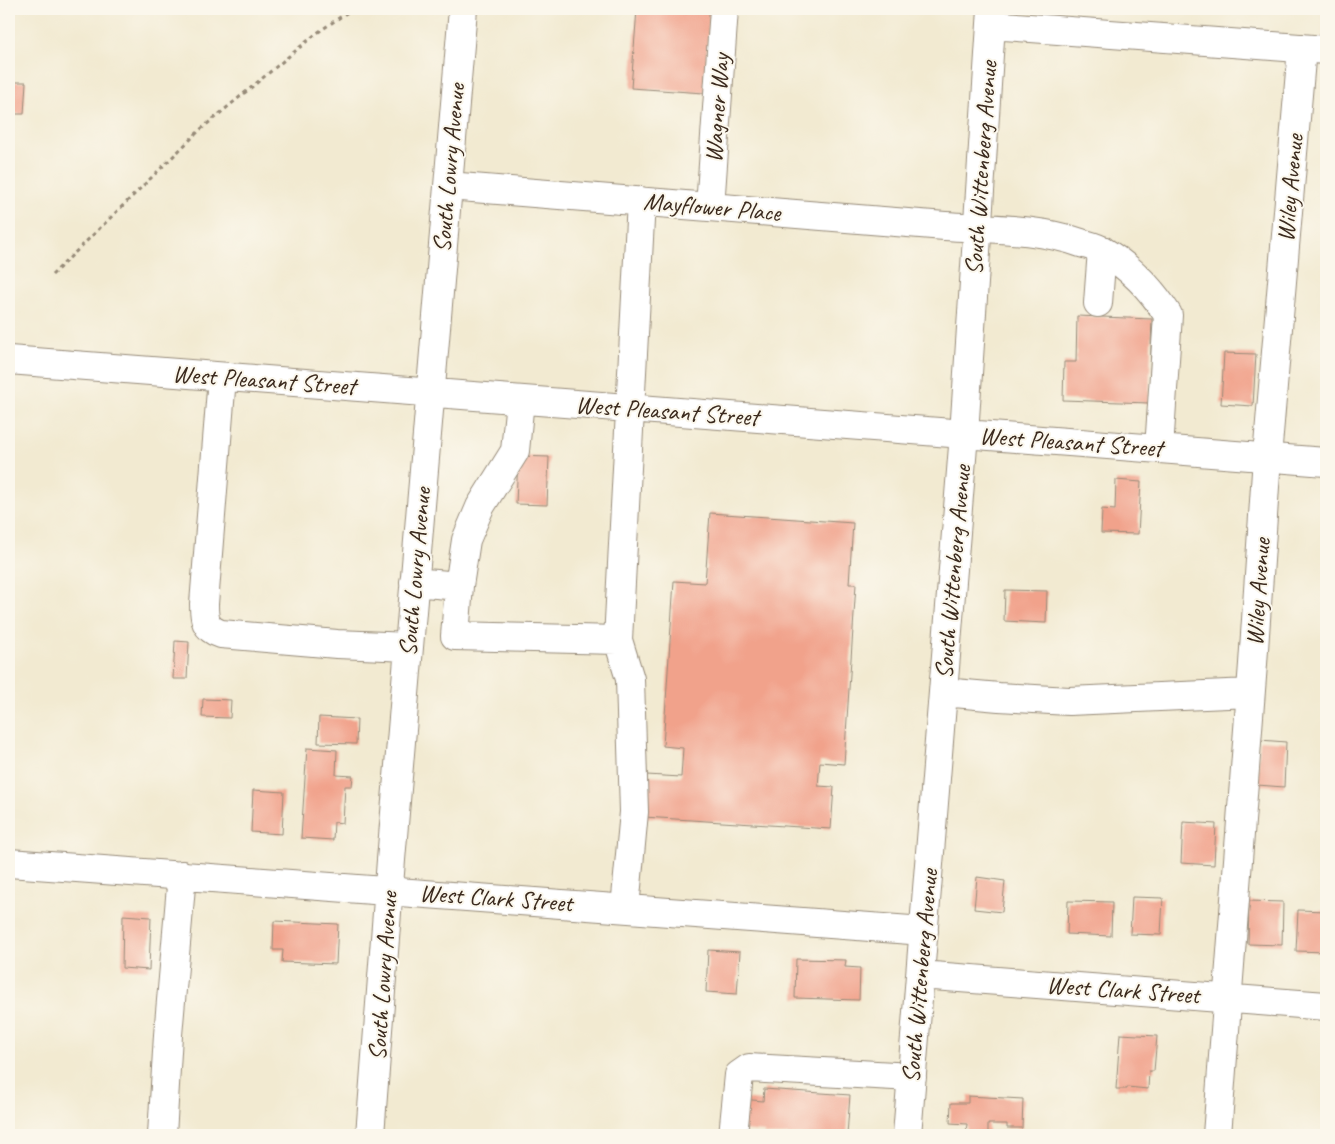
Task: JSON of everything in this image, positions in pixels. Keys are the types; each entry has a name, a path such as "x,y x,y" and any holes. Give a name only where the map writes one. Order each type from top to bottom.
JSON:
{"street":[{"name":"South Lowry Avenue","path":"370,1135 414,582 463,9"},
{"name":"Wagner Way","path":"710,207 724,9"},
{"path":"991,17 1314,49"},
{"name":"South Wittenberg Avenue","path":"907,1135 964,434 991,17"},
{"name":"Wiley Avenue","path":"1217,1135 1267,457 1314,49"},
{"name":"Mayflower Place","path":"448,186 977,228 1010,229 1064,237 1102,250 1139,278 1156,296 1168,315 1159,449"},
{"path":"625,908 634,812 630,680 618,640 641,202"},
{"path":"1098,303 1102,250"},
{"name":"West Pleasant Street","path":"9,360 1326,462"},
{"path":"222,377 204,604 204,617 208,626 213,631 221,634 337,644 409,647"},
{"path":"520,400 515,451 477,516 466,540 459,586 455,636 618,640"},
{"path":"414,582 459,586"},
{"path":"943,692 1069,701 1250,694"},
{"name":"West Clark Street","path":"9,862 924,931"},
{"path":"162,1135 168,1035 182,875"},
{"name":"West Clark Street","path":"920,975 1326,1006"},
{"path":"733,1135 739,1076 750,1068 912,1077"}],"path":[{"path":"52,275 201,128 317,32 352,9"}],"building":[{"path":"637,9 710,9 704,93 631,88"},
{"path":"9,74 12,74 12,82 26,82 24,114 9,114"},
{"path":"1077,316 1152,319 1149,403 1063,400 1064,362 1076,362"},
{"path":"1224,353 1256,354 1253,406 1221,404"},
{"path":"518,456 549,457 547,505 516,504"},
{"path":"1116,480 1141,482 1138,534 1101,533 1102,509 1115,510"},
{"path":"710,513 853,523 849,584 856,584 844,764 820,762 818,786 834,787 831,829 644,817 647,775 681,777 683,748 663,746 674,581 705,583"},
{"path":"1005,590 1047,591 1046,623 1004,621"},
{"path":"175,641 189,642 187,679 173,679"},
{"path":"203,699 231,700 230,718 202,717"},
{"path":"319,717 357,719 356,744 318,743"},
{"path":"1260,740 1286,742 1284,787 1257,785"},
{"path":"307,748 337,750 336,775 353,776 352,786 345,786 343,823 334,822 333,840 301,838"},
{"path":"253,790 284,792 282,834 251,832"},
{"path":"1183,822 1216,824 1214,865 1181,863"},
{"path":"977,877 1005,881 1002,912 974,909"},
{"path":"1132,897 1163,898 1161,935 1130,934"},
{"path":"1068,901 1112,902 1111,936 1067,934"},
{"path":"1249,901 1283,902 1282,945 1248,944"},
{"path":"1298,910 1326,911 1326,952 1296,951"},
{"path":"123,915 151,917 149,970 122,968"},
{"path":"274,921 338,924 336,964 282,962 283,950 273,950"},
{"path":"708,950 740,952 737,994 706,992"},
{"path":"796,959 846,960 845,967 860,968 859,1000 795,998"},
{"path":"1120,1034 1157,1036 1154,1071 1149,1071 1148,1089 1127,1087 1127,1089 1116,1089"},
{"path":"764,1089 850,1095 847,1135 764,1135 764,1132 740,1130 742,1099 763,1101"},
{"path":"968,1096 1023,1099 1022,1128 1007,1128 1007,1124 988,1124 988,1134 966,1133 967,1124 950,1123 951,1103 968,1103"}]}
